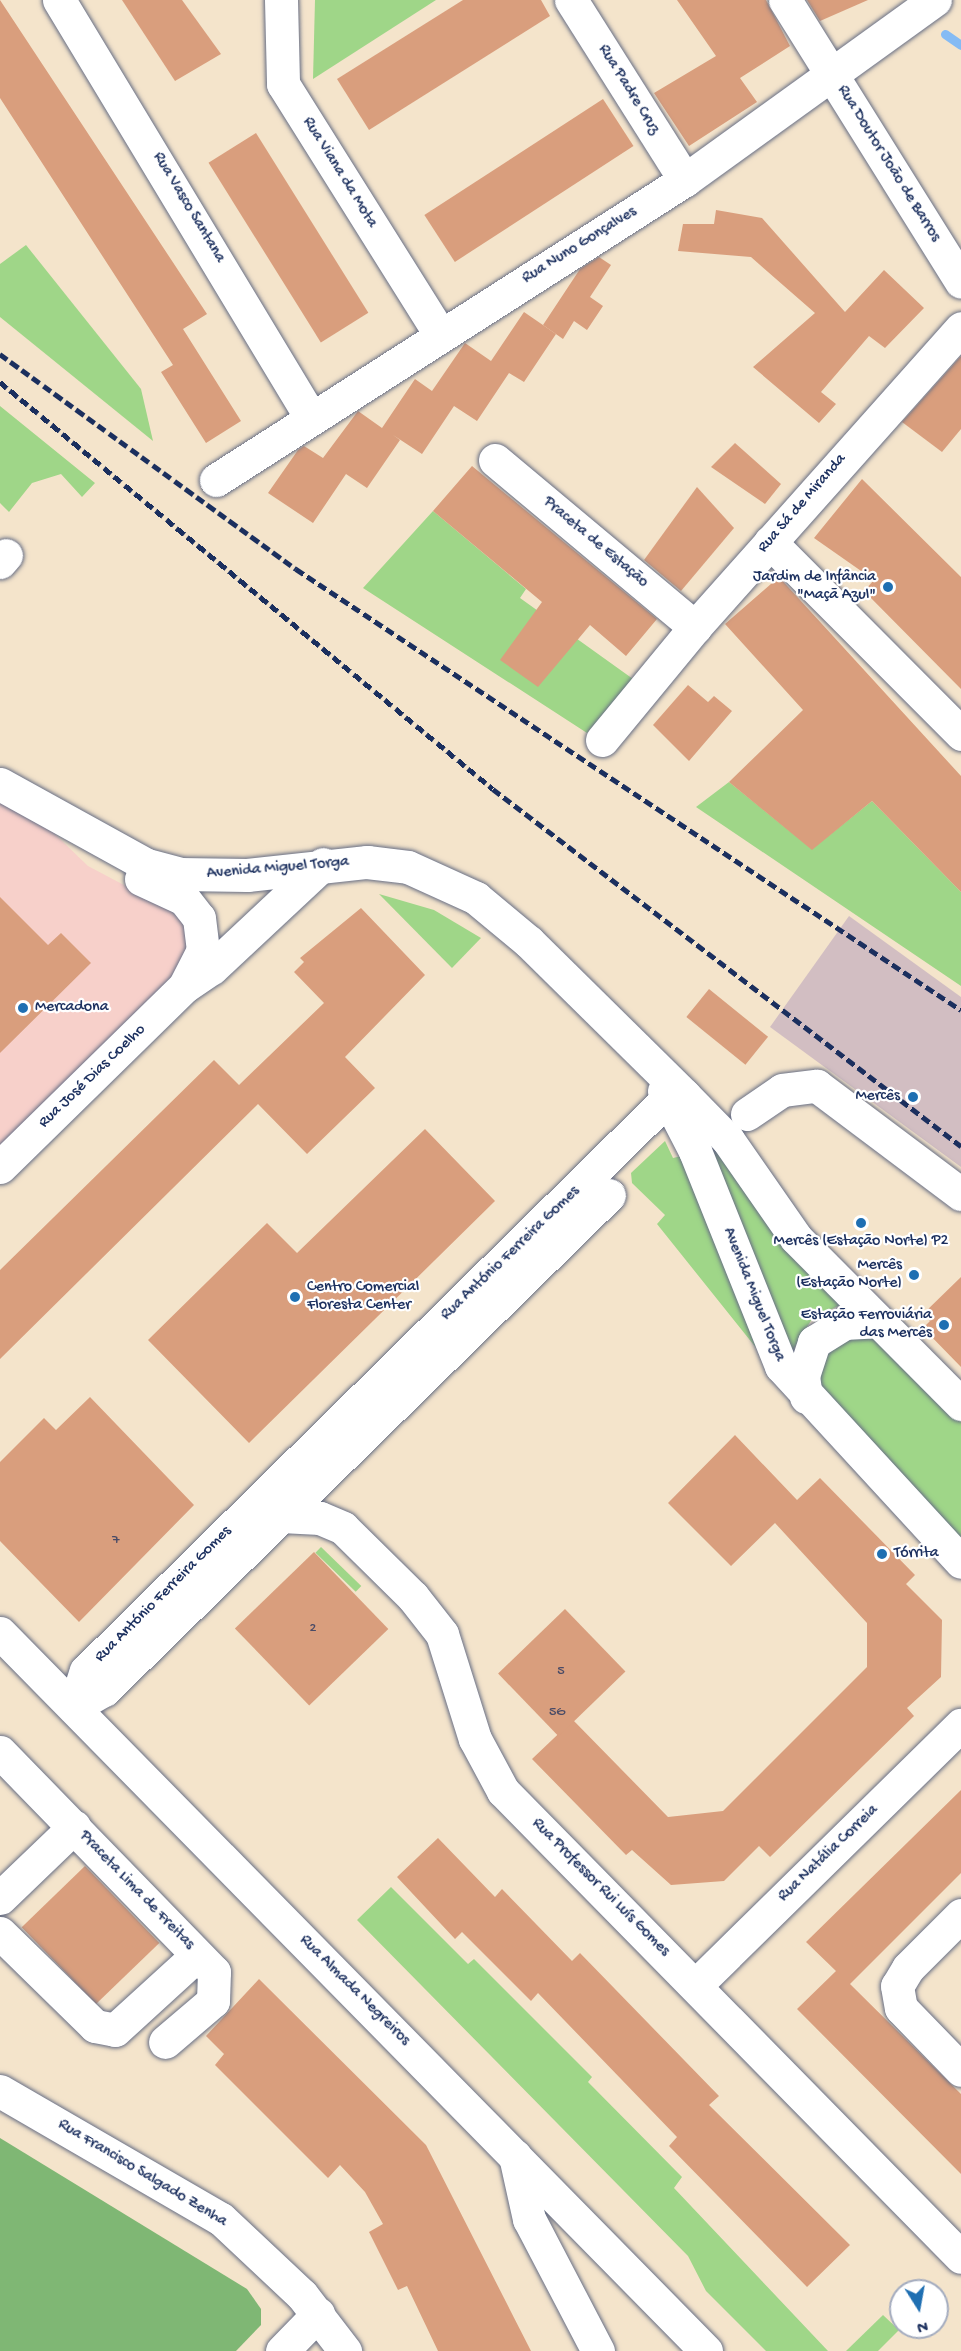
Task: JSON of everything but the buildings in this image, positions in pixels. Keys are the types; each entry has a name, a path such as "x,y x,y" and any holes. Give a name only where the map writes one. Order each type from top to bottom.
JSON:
{"street":[{"name":"Rua Vasco Santana","path":"58,0 312,419"},
{"name":"Rua Viana da Mota","path":"281,0 283,84 439,333"},
{"name":"Rua Padre Cruz","path":"571,0 685,180"},
{"name":"Rua Doutor João de Barros","path":"785,0 961,282"},
{"name":"Rua Nuno Gonçalves","path":"216,480 312,419 439,333 685,180 833,77 935,0"},
{"name":"Rua Sá de Miranda","path":"602,740 695,627 961,328"},
{"name":"Praceta de Estação","path":"495,460 695,627"},
{"path":"770,542 961,734"},
{"name":"Avenida Miguel Torga","path":"5,782 83,830 147,865 180,874 247,875 323,864 408,867 476,898 529,942 637,1052 728,1140 796,1238 961,1404"},
{"name":"Rua José Dias Coelho","path":"83,830 106,858 193,908 205,935 203,950 185,986"},
{"name":"Rua José Dias Coelho","path":"0,1167 185,986 212,968 323,864"},
{"name":"Avenida Miguel Torga","path":"637,1052 669,1097 781,1366 806,1397 961,1562"},
{"path":"747,1114 782,1090 817,1086 961,1194"},
{"name":"Rua António Ferreira Gomes","path":"74,1707 104,1690 271,1508 669,1097"},
{"name":"Rua António Ferreira Gomes","path":"271,1508 609,1195"},
{"path":"806,1397 803,1376 814,1342 844,1323 877,1321"},
{"name":"Rua Professor Rui Luís Gomes","path":"271,1508 320,1518 343,1528 413,1597 442,1634 475,1739 503,1791 697,1984 961,2257"},
{"name":"Rua Almada Negreiros","path":"0,1633 706,2351"},
{"name":"Rua Natália Correia","path":"697,1984 961,1725"},
{"name":"Praceta Lima de Freitas","path":"0,1752 214,1972 216,1991 165,2042"},
{"name":"Praceta Lima de Freitas","path":"0,1898 74,1827"},
{"path":"961,1915 908,1968 897,1986 901,2008 961,2070"},
{"name":"Praceta Lima de Freitas","path":"0,1933 95,2026 115,2030 198,1955"},
{"name":"Rua Francisco Salgado Zenha","path":"0,2091 221,2219 318,2314 345,2351"},
{"path":"515,2156 521,2197 598,2351"},
{"path":"548,2252 593,2236"},
{"path":"282,2351 318,2314"}],"shaded area":[{"path":"0,801 34,814 88,866 175,912 193,934 187,970 0,1153"},
{"name":"Mercês","path":"849,916 961,997 961,1167 770,1027"}],"green space":[{"path":"315,0 436,0 313,79"},
{"path":"26,245 141,389 153,441 0,317 0,264"},
{"path":"0,406 95,483 82,497 61,474 32,483 9,512 0,503"},
{"path":"433,511 526,589 520,598 633,679 587,733 363,588"},
{"path":"729,782 812,849 872,801 961,892 961,986 696,807"},
{"path":"379,894 434,910 481,938 452,968"},
{"path":"665,1141 673,1158 686,1155 757,1349 657,1224 665,1215 632,1183 631,1173"},
{"path":"713,1146 844,1303 812,1319 788,1358 709,1149"},
{"path":"869,1335 883,1341 961,1418 961,1545 816,1381 824,1353 843,1337"},
{"path":"321,1547 361,1586 356,1592 315,1553"},
{"path":"391,1887 468,1964 474,1959 592,2077 588,2082 682,2177 674,2188 828,2351 766,2351 706,2291 688,2256 357,1920"},
{"path":"0,2138 247,2289 261,2309 261,2325 236,2351 0,2351"},
{"path":"883,2315 889,2321 890,2339 878,2351 846,2351"}],"waterway":[{"path":"945,34 961,45"}],"railway":[{"path":"0,354 296,569 961,1010"},
{"path":"0,382 493,789 961,1146"}],"place":[{"name":"Jardim de Infância \"Maçã Azul\"","path":"888,587"},
{"name":"Mercadona","path":"23,1008"},
{"name":"Mercês","path":"913,1097"},
{"name":"Mercês (Estação Norte) P2","path":"861,1223"},
{"name":"Mercês (Estação Norte)","path":"914,1275"},
{"name":"Centro Comercial Floresta Center","path":"295,1297"},
{"name":"Estação Ferroviária das Mercês","path":"944,1325"},
{"name":"Tórrita","path":"882,1554"}]}
